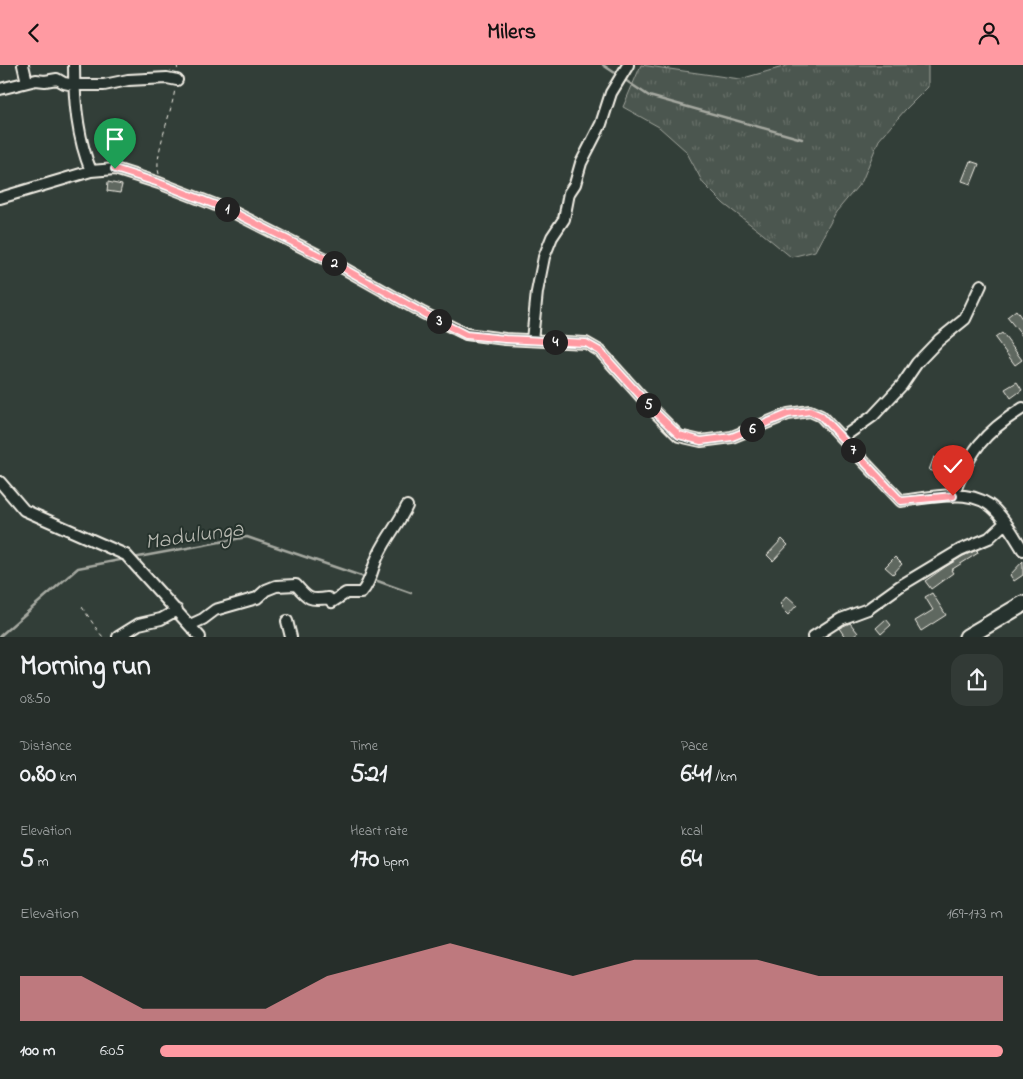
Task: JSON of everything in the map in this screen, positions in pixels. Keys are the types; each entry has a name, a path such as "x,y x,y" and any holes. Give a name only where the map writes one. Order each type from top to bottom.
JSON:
{"main road":[{"path":"967,637 1023,604"}],"street":[{"path":"23,65 27,83"},
{"path":"74,65 78,126 84,154 91,171"},
{"path":"532,341 537,292 544,257 552,237 564,219 569,193 576,184 581,163 601,124 611,93 628,65"},
{"path":"0,89 36,80 57,79 74,85 104,85 128,80 167,78 177,80"},
{"path":"0,198 91,171 115,169 159,183 231,211 336,264 466,335 532,341 586,343 600,351 654,411 679,435 701,441 732,437 788,414 810,411 821,416 901,501 965,495 989,504 1005,523 1023,550"},
{"path":"842,438 874,416 902,385 917,363 933,346 965,319 981,285"},
{"path":"953,496 961,474 975,449 989,433 1023,408"},
{"path":"0,482 24,510 126,555 200,637"},
{"path":"190,625 203,619 215,610 257,597 266,590 276,586 296,585 307,597 315,600 328,597 332,602 346,593 361,593 367,587 370,572 378,554 401,520 407,506"},
{"path":"813,637 841,619 868,609 900,586 960,550 989,538 1005,523"},
{"path":"118,637 139,624 161,619 177,610"},
{"path":"286,621 291,637"}],"path":[{"path":"159,183 158,156 174,97 177,65"},
{"path":"82,607 103,637"}],"green space":[{"path":"641,65 740,79 790,65 928,65 928,87 879,140 862,181 836,212 815,251 791,257 724,204 703,183 686,151 659,127 623,107"}],"building":[{"path":"970,161 979,164 971,184 962,181"},
{"path":"108,182 122,185 120,193 107,191"},
{"path":"1016,310 1023,320 1023,337 1007,317"},
{"path":"1002,333 1022,360 1015,365 995,338"},
{"path":"1017,382 1022,390 1011,398 1005,389"},
{"path":"934,457 943,461 939,473 929,470"},
{"path":"782,539 788,545 773,561 767,555"},
{"path":"977,550 978,553 951,570 953,573 931,589 925,581 963,556"},
{"path":"895,557 902,564 893,574 885,567"},
{"path":"1023,561 1023,575 1014,581 1010,575"},
{"path":"932,593 946,615 921,631 915,621 933,610 925,597"},
{"path":"787,596 797,605 788,615 781,608 783,607 780,604"},
{"path":"886,619 891,625 881,634 876,628"},
{"path":"850,623 858,633 853,637 845,637 839,628"}],"waterway":[{"path":"603,65 618,75"},
{"path":"622,78 649,96 802,139"},
{"name":"Madulunga","path":"133,558 247,537 367,578"},
{"name":"Madulunga","path":"0,636 78,568 125,559"},
{"name":"Madulunga","path":"372,579 411,593"}],"route":[{"path":"115,169 159,183 231,211 336,264 466,335 586,343 600,351 654,411 679,435 701,441 732,437 788,414 810,411 821,416 901,501 953,496"}]}
